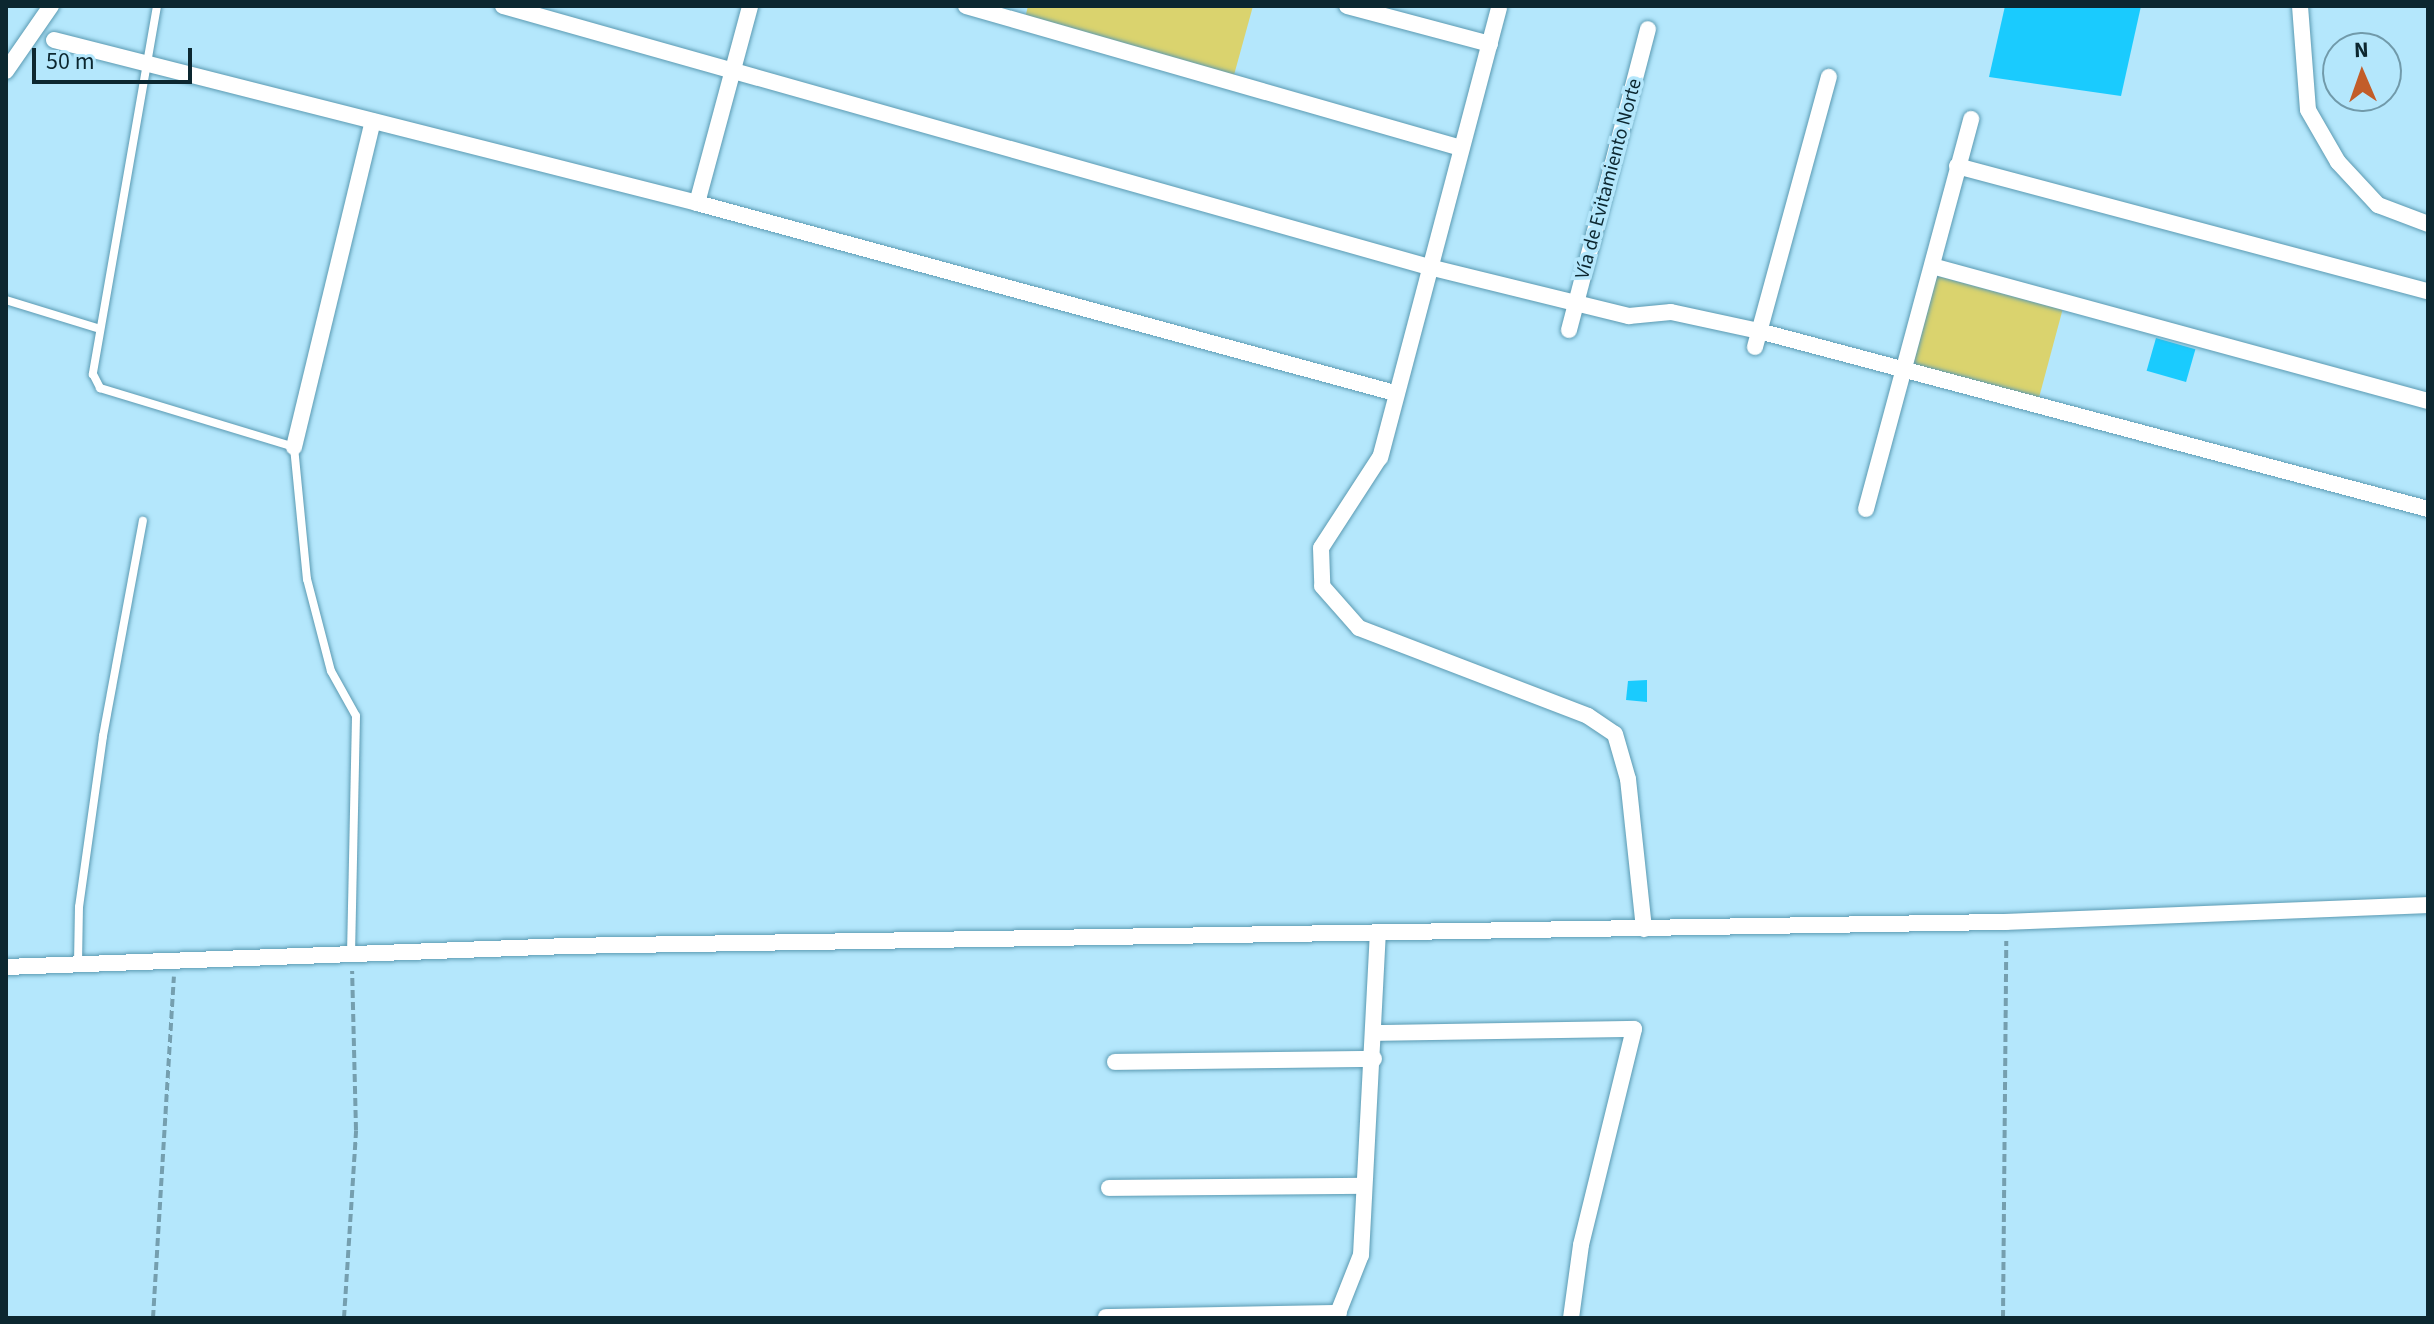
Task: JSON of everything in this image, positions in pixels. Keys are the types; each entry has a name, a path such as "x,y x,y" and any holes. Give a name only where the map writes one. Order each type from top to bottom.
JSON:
{"street":[{"path":"6,71 51,6"},
{"path":"503,6 1429,267 1576,303 1905,370 2428,509"},
{"path":"697,203 750,6"},
{"path":"966,6 1461,148"},
{"path":"1347,6 1490,44"},
{"path":"2300,6 2308,110 2366,194 2428,224"},
{"path":"1499,8 1380,457 1321,548 1322,586 1359,628 1588,716 1615,734 1628,779 1644,929"},
{"name":"Vía de Evitamiento Norte","path":"1569,330 1648,29"},
{"path":"54,40 697,203 1395,393"},
{"path":"1757,339 1829,77"},
{"path":"1866,509 1971,119"},
{"path":"294,447 373,121"},
{"path":"1957,166 2428,291"},
{"path":"1932,266 2428,401"},
{"path":"6,967 351,957 567,946 2006,922 2428,905"},
{"path":"1106,1317 1338,1315 1361,1255 1362,1186 1376,1033 1378,934"},
{"path":"1376,1033 1634,1029 1581,1245 1571,1318"},
{"path":"1115,1062 1374,1059"},
{"path":"1109,1188 1362,1186"}],"lane":[{"path":"157,6 97,328 93,374 100,388 294,447 307,579 331,671 356,716 351,957"},
{"path":"6,300 97,328"},
{"path":"78,963 79,907 103,736 143,521"}],"path":[{"path":"2003,1318 2006,922"},
{"path":"344,1318 356,1130 351,957"},
{"path":"153,1318 175,962"}],"shaded area":[{"path":"1028,6 1253,6 1234,75 1025,18"},
{"path":"1937,276 2063,310 2039,399 1913,365"}],"building":[{"path":"2005,6 2141,6 2121,96 1989,77"},
{"path":"2156,338 2195,349 2186,382 2147,371"},
{"path":"1647,680 1647,702 1626,700 1628,681"}]}
